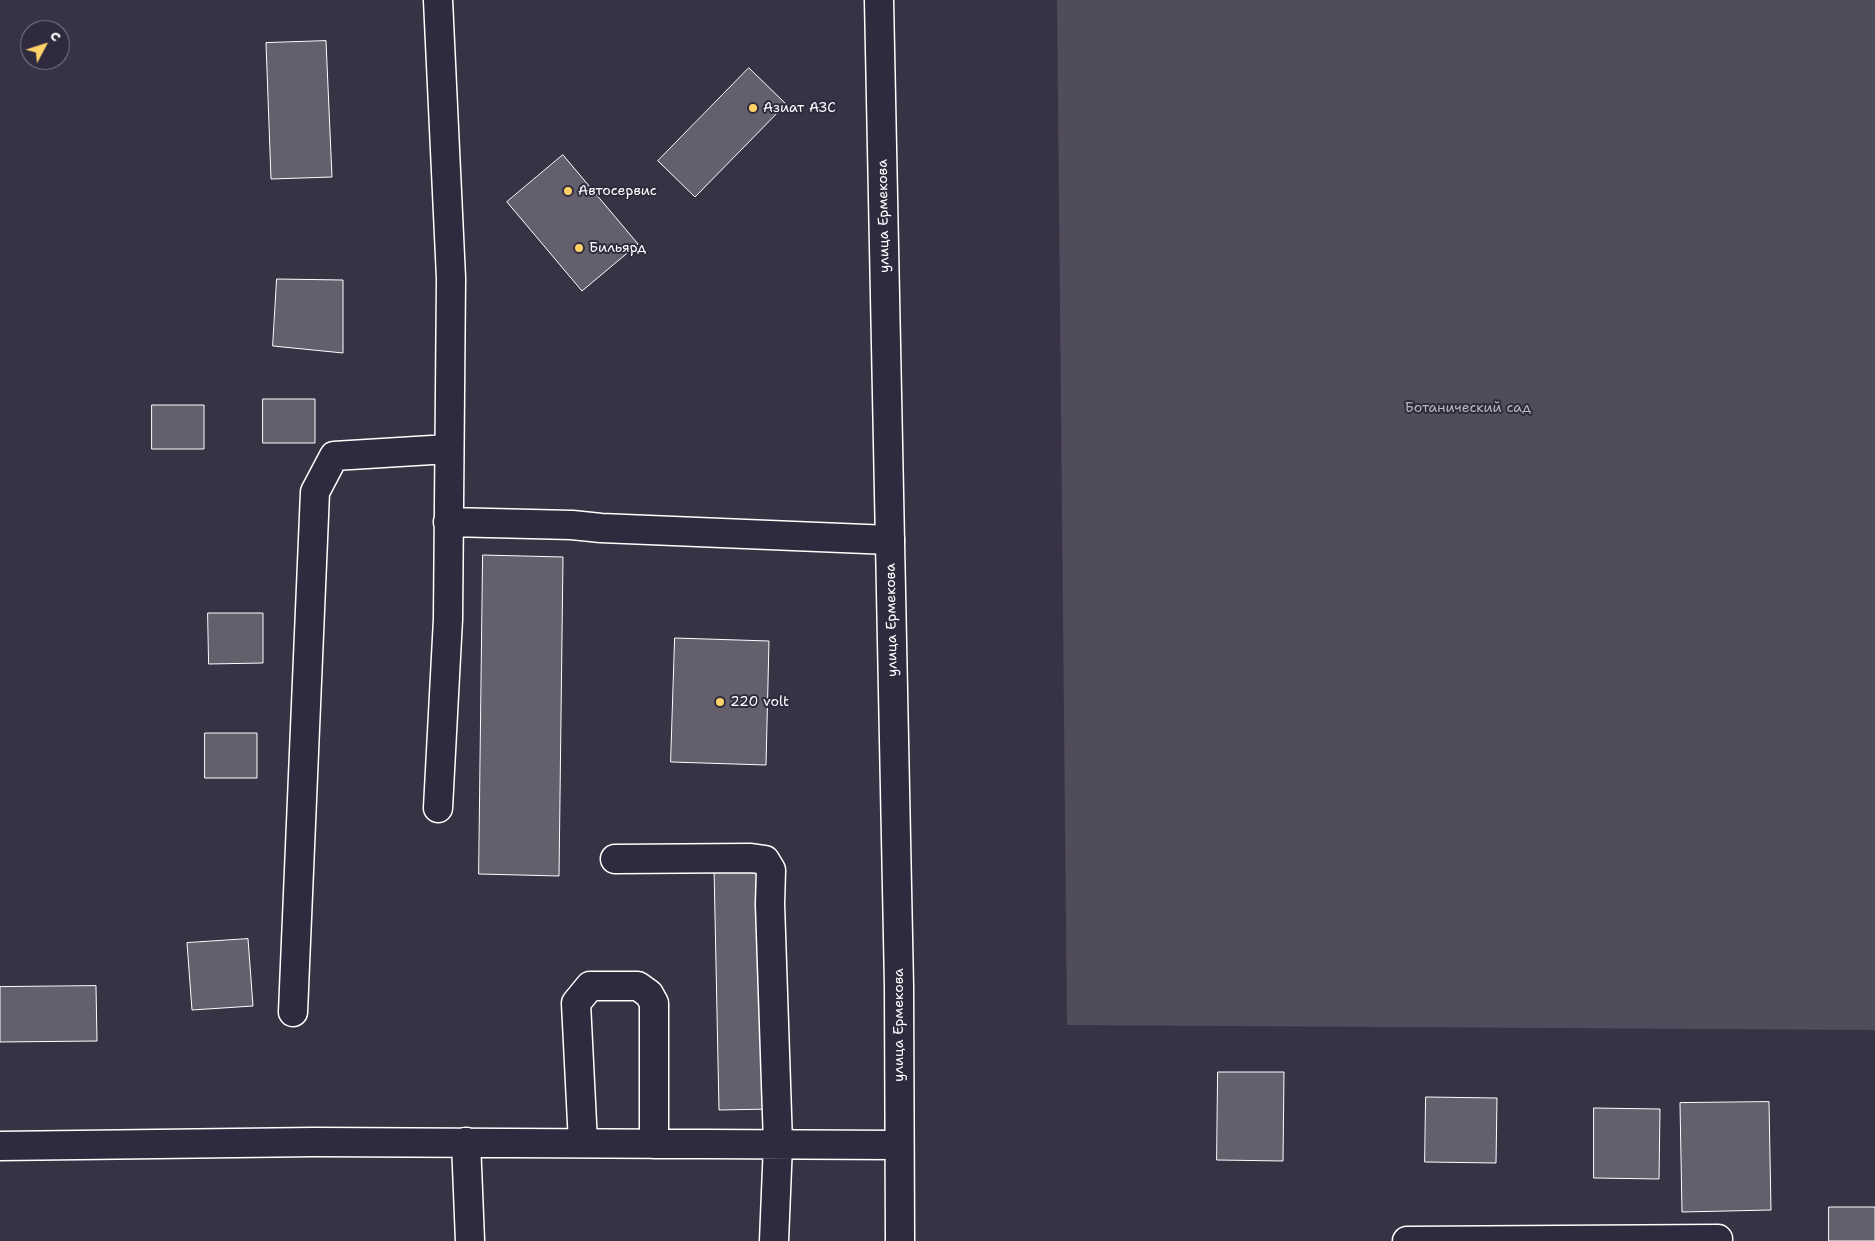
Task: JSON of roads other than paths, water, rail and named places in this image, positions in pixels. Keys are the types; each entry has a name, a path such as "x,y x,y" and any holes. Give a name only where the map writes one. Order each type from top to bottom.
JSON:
{"main road":[{"path":"438,0 451,278 448,619 438,808"},
{"name":"улица Ермекова","path":"879,0 900,986 900,1241"},
{"path":"293,1012 315,492 334,456 448,449"},
{"path":"448,522 572,525 611,529 890,540"},
{"path":"614,858 751,858 765,860 771,870 770,914 778,1144 774,1241"},
{"path":"583,1142 576,1003 590,986 638,986 649,994 654,1003 654,1144"},
{"path":"0,1146 314,1142 900,1145"},
{"path":"466,1142 470,1241"},
{"path":"1407,1241 1718,1239"}],"place":[{"name":"Азиат АЗС","path":"753,108"},
{"name":"Автосервис","path":"568,191"},
{"name":"Бильярд","path":"579,248"},
{"name":"220 volt","path":"720,702"}],"park label":[{"name":"Ботанический сад","path":"1468,408"}]}
